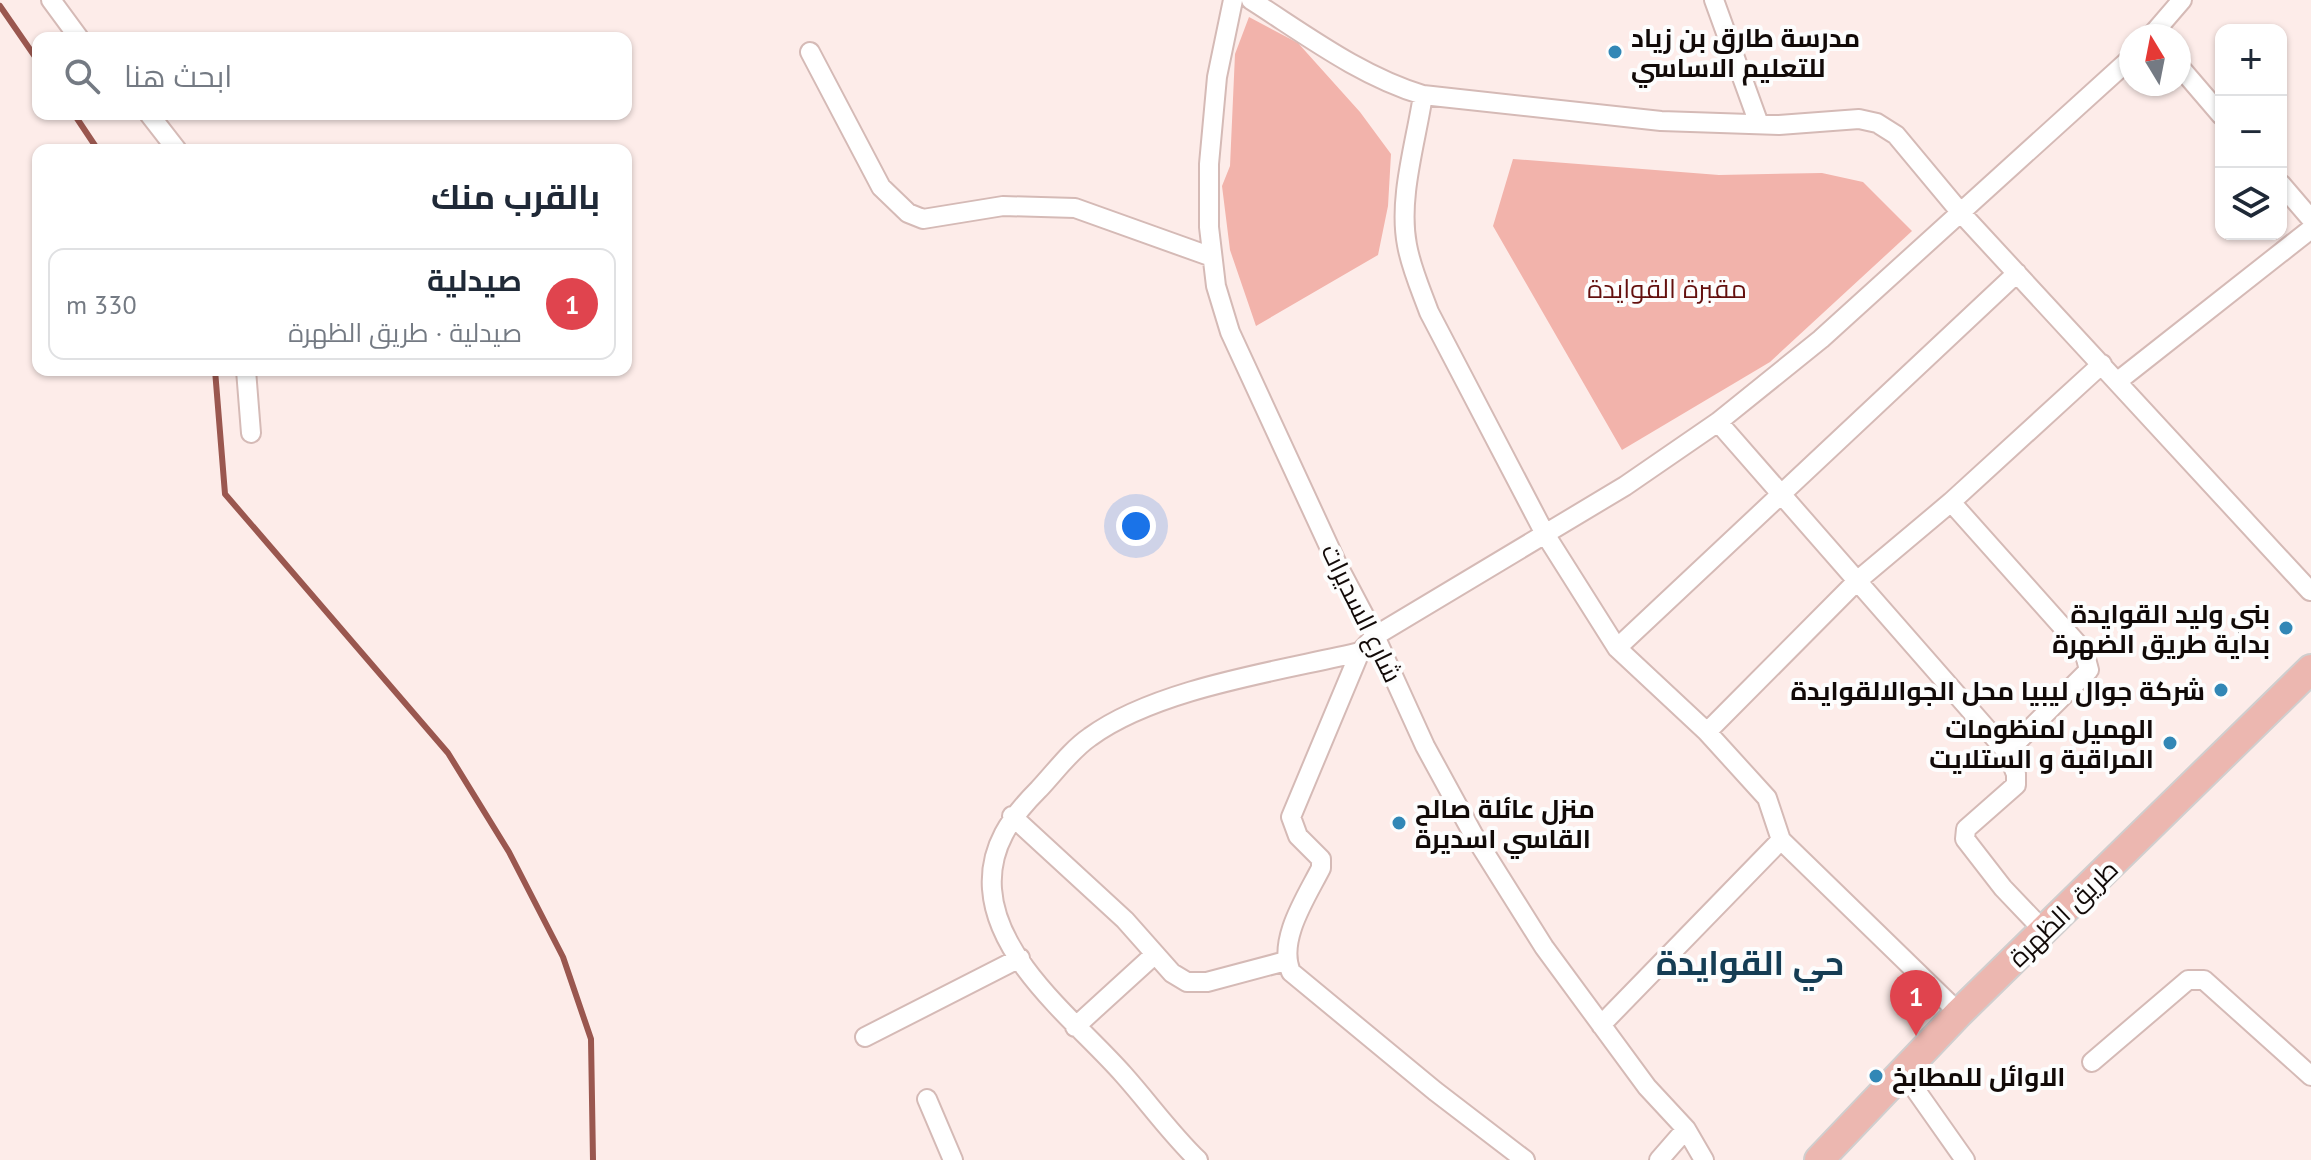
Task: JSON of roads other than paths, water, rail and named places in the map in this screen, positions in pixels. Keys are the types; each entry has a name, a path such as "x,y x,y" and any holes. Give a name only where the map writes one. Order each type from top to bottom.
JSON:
{"main road":[{"name":"طريق الظهرة","path":"1819,1160 1959,1013 2311,669"}],"street":[{"path":"51,0 75,32"},
{"name":"شارع السديرات","path":"1233,0 1217,77 1209,164 1212,257 1216,286 1230,332 1281,447 1375,636 1425,746 1473,834 1544,947 1647,1087 1686,1129 1704,1160"},
{"path":"1251,0 1342,58 1423,95 1661,121 1759,124 1859,119 1877,123 1896,135 1961,213 2310,591"},
{"path":"1714,0 1759,124"},
{"path":"2163,24 2182,0"},
{"path":"810,52 881,187 908,213 923,219 1003,206 1075,208 1212,257"},
{"path":"1525,1160 1291,972 1286,961 1287,946 1321,868 1321,859 1298,836 1291,817 1360,652 1375,636 1625,486 1718,422 1821,339 2119,69"},
{"path":"2191,80 2215,108"},
{"path":"1423,95 1406,210 1407,244 1414,272 1429,312 1545,534 1617,648 1707,732 1767,798 1781,840 1959,1013"},
{"path":"154,120 172,144"},
{"path":"2287,191 2311,219"},
{"path":"2118,381 2311,229"},
{"path":"1617,648 2017,273"},
{"path":"1707,732 1857,581 1951,502 2102,364"},
{"path":"246,376 251,433"},
{"path":"1718,422 2007,752 2016,774 2016,785 1966,829 1965,839 2017,904 2044,931"},
{"path":"1951,502 2084,651 2089,661 2089,670 2007,752"},
{"path":"1198,1160 1167,1131 1122,1073 1075,1027 1020,958 1003,927 992,890 994,853 1012,816 1089,737 1133,714 1183,694 1360,652"},
{"path":"1012,816 1125,920 1172,973 1187,982 1207,982 1286,961"},
{"path":"1601,1025 1781,840"},
{"path":"1075,1027 1154,955"},
{"path":"865,1037 1020,958"},
{"path":"2092,1062 2188,980 2196,978 2204,980 2311,1076"},
{"path":"1903,1072 1965,1160"},
{"path":"927,1099 953,1160"},
{"path":"1659,1160 1686,1129"}],"waterway":[{"path":"0,6 32,52"},
{"path":"78,120 94,144"},
{"path":"215,376 225,494 448,753 509,852 563,957 591,1039 593,1160"}],"place":[{"name":"مدرسة طارق بن زياد للتعليم الاساسي","path":"1615,52"},
{"name":"بني وليد القوايدة بداية طريق الضهرة","path":"2286,628"},
{"name":"شركة جوال ليبيا محل الجوالالقوايدة","path":"2221,690"},
{"name":"الهميل لمنظومات المراقبة و الستلايت","path":"2170,743"},
{"name":"منزل عائلة صالح القاسي اسديرة","path":"1399,823"},
{"name":"صيدلية","path":"1916,1036"},
{"name":"الاوائل للمطابخ","path":"1876,1076"}],"district":[{"name":"حي القوايدة","path":"1750,962"}],"park label":[{"name":"مقبرة القوايدة","path":"1667,288"}]}
